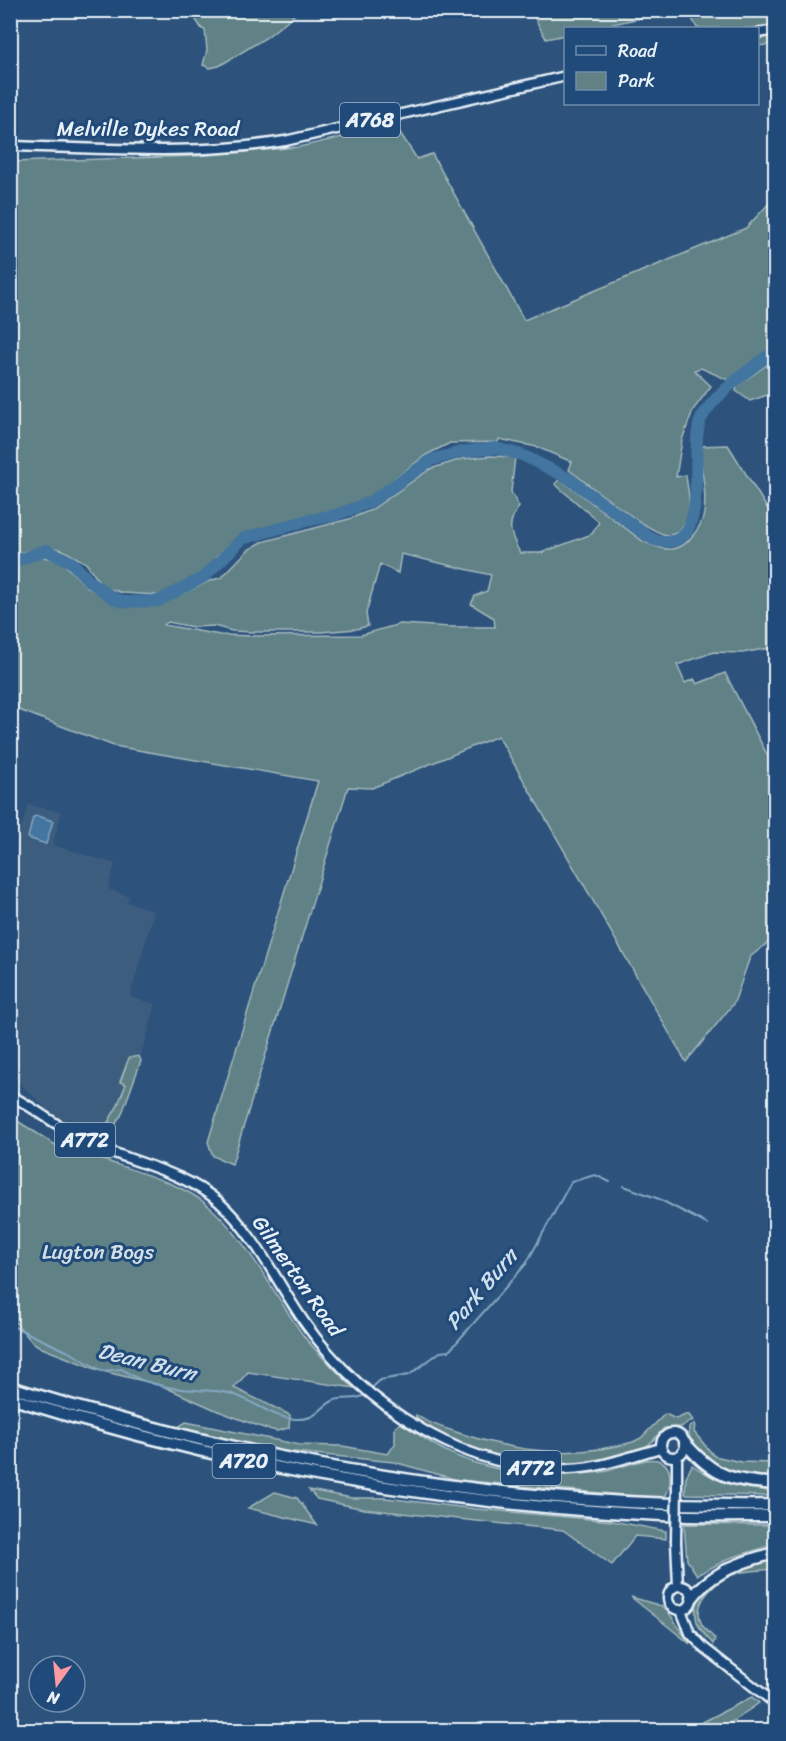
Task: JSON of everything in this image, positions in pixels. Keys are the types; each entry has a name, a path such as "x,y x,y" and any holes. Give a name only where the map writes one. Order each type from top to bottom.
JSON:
{"highway":[{"name":"A720","path":"10,1387 107,1416 241,1449 464,1488 613,1502 776,1506"},
{"name":"A720","path":"10,1398 189,1449 294,1472 376,1486 482,1501 605,1512 676,1516 776,1516"},
{"path":"685,1443 699,1460 721,1474 745,1481 776,1484"},
{"path":"692,1598 708,1580 750,1560 776,1552"}],"main road":[{"path":"759,33 776,30"},
{"name":"Melville Dykes Road","path":"10,146 197,150 252,146 285,141 564,76"},
{"name":"Gilmerton Road","path":"10,1095 91,1144 190,1182 219,1202 251,1238 306,1324 325,1348 370,1391 409,1420 446,1442 470,1453 505,1464 569,1469 614,1462 661,1448"},
{"name":"A772","path":"661,1448 662,1439 669,1434 677,1434 685,1443"},
{"path":"661,1448 665,1455 676,1457 682,1453 685,1443"},
{"path":"676,1457 678,1486 675,1541 678,1586"},
{"path":"678,1586 688,1588 692,1598 689,1606 681,1610 673,1608 668,1600 670,1591 678,1586"},
{"path":"681,1610 690,1633 704,1648 776,1704"}],"shaded area":[{"path":"28,805 61,812 53,845 115,864 108,889 129,896 127,902 154,911 130,997 155,1004 155,1008 141,1054 129,1058 121,1082 126,1084 117,1107 100,1136 89,1136 47,1109 11,1075 10,848 15,849"},
{"path":"33,817 53,821 46,844 28,838"}],"green space":[{"path":"190,11 299,11 267,37 219,66 210,68 203,65 207,50 205,30"},
{"path":"531,11 639,11 641,18 599,27 564,27 564,35 546,39"},
{"path":"688,11 775,11 775,44 759,46 759,27 696,27"},
{"path":"395,125 417,159 432,154 524,320 746,228 775,197 775,343 728,380 701,368 694,370 711,386 693,410 682,440 676,477 686,475 690,506 687,519 681,528 669,535 661,533 634,518 569,470 572,462 537,447 499,439 498,442 450,443 426,455 366,500 337,511 278,524 240,536 217,556 202,574 179,588 158,595 123,593 103,587 86,563 63,550 47,546 11,555 11,162 196,156 299,147"},
{"path":"775,359 775,406 767,395 750,401 736,391 737,386"},
{"path":"728,445 767,508 775,506 775,647 742,653 714,652 677,665 685,683 694,679 697,684 725,673 775,770 775,937 750,957 734,1003 686,1062 498,736 372,788 348,787 232,1164 213,1156 208,1142 318,781 114,746 11,707 11,566 36,556 60,560 88,588 122,605 164,603 222,577 248,550 262,542 349,519 371,510 430,469 462,459 490,456 515,457 511,492 519,507 512,519 511,530 520,553 541,553 592,534 599,522 555,484 560,479 644,542 659,548 677,548 688,541 697,530 703,516 705,505 699,446","holes":["401,554 491,575 487,591 475,596 471,604 494,618 495,627 400,624 361,635 254,636 220,635 164,625 168,622 193,627 214,626 232,631 255,632 321,632 368,626 366,613 380,564 398,573"]},
{"path":"139,1056 141,1061 109,1142 100,1136 117,1107 126,1084 120,1082 129,1058"},
{"name":"Lugton Bogs","path":"11,1117 65,1151 70,1147 158,1179 176,1186 205,1203 220,1216 246,1248 309,1342 354,1388 248,1372 234,1388 290,1415 289,1428 277,1431 218,1411 160,1385 98,1370 32,1342 16,1323 11,1322"},
{"path":"665,1414 676,1419 688,1414 693,1420 681,1427 664,1428 641,1450 610,1459 567,1465 524,1462 482,1452 442,1435 416,1418 416,1415 442,1427 502,1445 567,1452 633,1442 641,1438"},
{"path":"186,1422 300,1445 342,1446 388,1454 395,1444 395,1427 401,1423 459,1457 498,1469 539,1474 581,1474 608,1471 639,1461 654,1460 668,1467 670,1483 665,1497 646,1497 458,1480 394,1462 264,1449 178,1427"},
{"path":"695,1424 694,1432 714,1456 741,1462 775,1463 775,1477 742,1473 711,1461 702,1454 690,1437 689,1428"},
{"path":"692,1465 722,1482 751,1489 775,1491 775,1496 685,1494 686,1478"},
{"path":"309,1490 352,1498 385,1498 612,1521 666,1531 666,1539 635,1536 612,1565 563,1530 364,1509 317,1499"},
{"path":"275,1492 297,1498 317,1525 248,1508"},
{"path":"684,1524 775,1525 775,1544 730,1558 697,1575 687,1560"},
{"path":"775,1560 775,1569 738,1573 722,1580 708,1592 700,1608 699,1616 703,1627 715,1639 713,1644 697,1622 696,1608 701,1595 721,1577 749,1566"},
{"path":"631,1597 661,1606 669,1613 690,1644"},
{"path":"752,1697 759,1703 720,1730 687,1730"}],"waterway":[{"path":"10,563 46,550 71,562 89,581 113,598 123,602 158,601 204,577 242,539 305,521 336,515 370,502 431,460 461,452 496,448 522,455 568,478 652,539 672,541 685,534 692,519 701,419 724,391 776,350"},
{"name":"Park Burn","path":"370,1390 380,1380 409,1375 440,1352 449,1351 526,1264 571,1182 595,1175 610,1182"},
{"name":"Park Burn","path":"624,1186 659,1199 707,1224"},
{"name":"Dean Burn","path":"10,1325 71,1353 102,1371 122,1369 157,1385 228,1393 287,1418 303,1419 314,1415 335,1400 366,1394"}]}
